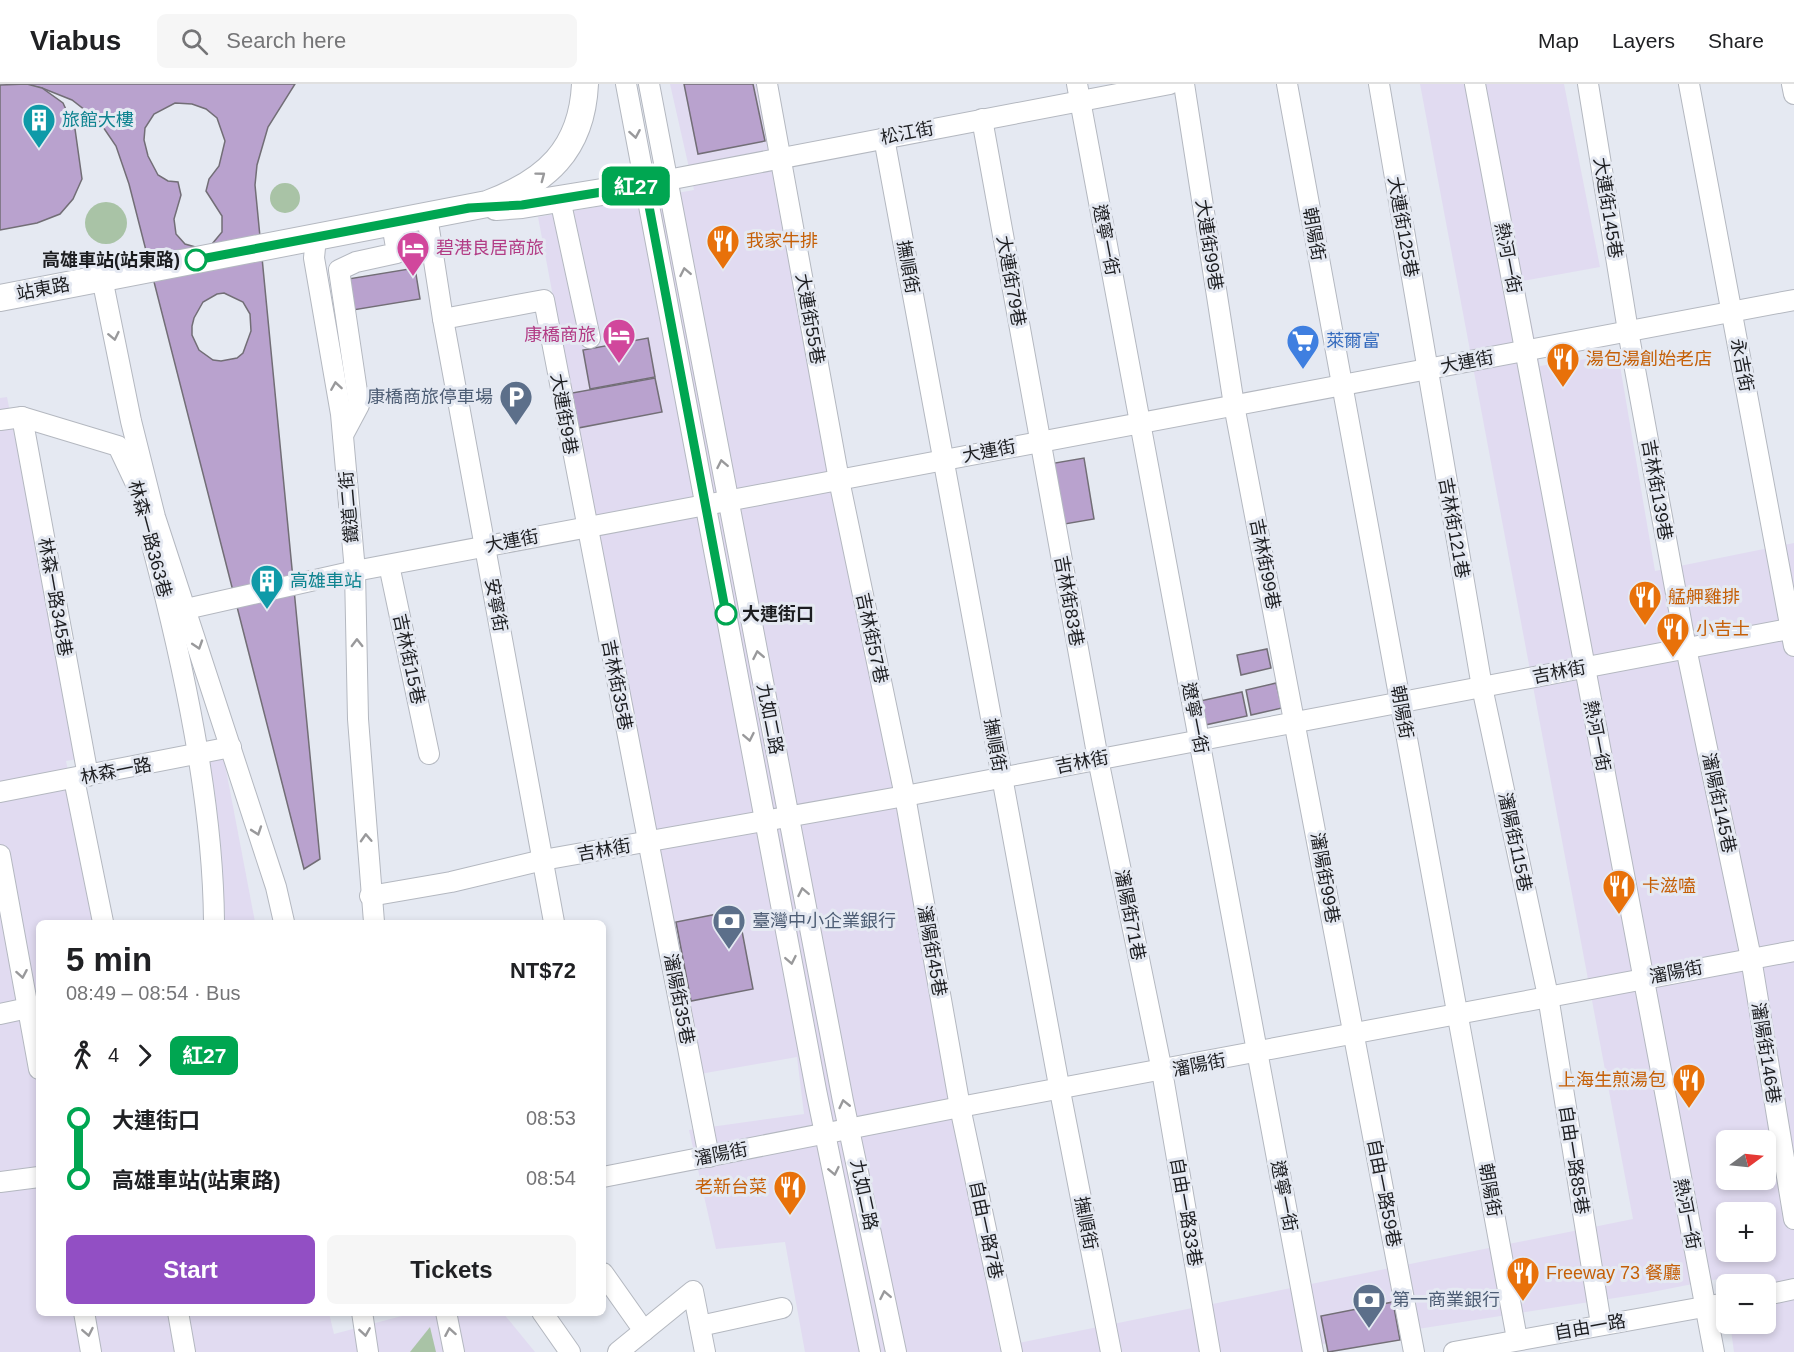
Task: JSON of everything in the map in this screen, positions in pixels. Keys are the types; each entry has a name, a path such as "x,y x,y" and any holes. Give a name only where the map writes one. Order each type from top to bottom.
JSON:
{"main road":[{"name":"站東路","path":"0,298 392,224 469,208 504,198 550,169 570,143 577,129 585,84"},
{"path":"469,208 522,205 656,182"}],"street":[{"name":"九如二路","path":"626,84 656,182 728,500 788,816 896,1352"},
{"name":"九如二路","path":"650,84 656,182 705,504 870,1352"},
{"name":"大連街55巷","path":"767,84 839,480"},
{"name":"松江街","path":"656,182 982,119 1079,92 1170,84"},
{"name":"大連街99巷","path":"1184,84 1234,405"},
{"name":"朝陽街","path":"1287,84 1517,1339"},
{"name":"大連街125巷","path":"1379,84 1427,369"},
{"name":"熱河一街","path":"1475,84 1714,1352"},
{"name":"大連街145巷","path":"1588,84 1628,331"},
{"name":"永吉街","path":"1689,84 1793,634"},
{"path":"1792,84 1794,94"},
{"name":"遼寧一街","path":"1079,92 1313,1352"},
{"name":"大連街79巷","path":"982,119 1040,442"},
{"name":"撫順街","path":"884,138 1001,777 1111,1352"},
{"path":"560,199 590,338"},
{"name":"安寧街","path":"427,216 443,319 554,920"},
{"path":"343,435 359,405 339,270 356,262 397,253 392,224"},
{"name":"鐵道二街","path":"316,237 314,258 343,435 355,571 358,719 370,896 374,920"},
{"path":"102,278 142,470 276,887 284,920"},
{"name":"大連街9巷","path":"443,319 544,300 585,528"},
{"name":"大連街","path":"186,609 355,571 485,546 1794,300"},
{"name":"吉林街139巷","path":"1628,331 1686,648"},
{"name":"吉林街121巷","path":"1427,369 1482,687"},
{"name":"吉林街99巷","path":"1234,405 1296,722"},
{"name":"林森一路363巷","path":"0,420 22,417 118,446 133,474 171,615 213,862 214,920"},
{"name":"林森一路345巷","path":"22,417 103,920"},
{"name":"吉林街83巷","path":"1040,442 1098,759"},
{"name":"吉林街57巷","path":"839,480 905,796"},
{"name":"吉林街35巷","path":"585,528 648,842"},
{"name":"吉林街15巷","path":"389,565 429,754"},
{"name":"吉林街","path":"370,896 451,882 543,860 905,796 1686,648 1793,634"},
{"name":"瀋陽街145巷","path":"1686,648 1751,958"},
{"name":"瀋陽街115巷","path":"1482,687 1548,996"},
{"name":"瀋陽街99巷","path":"1296,722 1354,1034"},
{"name":"林森一路","path":"0,792 231,747"},
{"name":"瀋陽街71巷","path":"1098,759 1162,1071"},
{"name":"瀋陽街45巷","path":"905,796 960,1107"},
{"name":"瀋陽街35巷","path":"648,842 709,1157"},
{"path":"0,855 7,933 28,1008 36,1052"},
{"name":"瀋陽街","path":"606,1177 960,1107 1794,951"},
{"name":"瀋陽街146巷","path":"1751,958 1794,1219"},
{"name":"自由一路85巷","path":"1548,996 1601,1324"},
{"path":"0,1014 28,1008"},
{"name":"自由一路59巷","path":"1354,1034 1414,1352"},
{"name":"自由一路33巷","path":"1162,1071 1210,1352"},
{"name":"自由一路7巷","path":"960,1107 1012,1352"},
{"path":"0,1182 36,1177"},
{"path":"606,1277 644,1331"},
{"path":"1776,1293 1794,1289"},
{"path":"618,1352 693,1291 705,1352"},
{"name":"自由一路","path":"1454,1352 1716,1305"},
{"path":"700,1326 782,1308"},
{"path":"85,1316 91,1352"},
{"path":"179,1316 185,1352"},
{"path":"363,1316 368,1352"},
{"path":"447,1316 454,1352"},
{"path":"545,1316 570,1352"}],"shaded area":[{"path":"670,84 763,84 910,881 999,1347 1633,1219 1420,84 1564,84 1600,267 1523,281 1540,366 1618,354 1655,571 1794,543 1794,1352 1734,1352 1732,1334 1776,1334 1776,1274 1716,1274 1716,1279 1647,1293 1303,1347 1304,1352 805,1352 785,1242 716,1249 689,1130 804,1114 797,1057 700,1074 538,217 694,190"},
{"path":"7,397 78,759 66,761 98,920 36,920 36,1316 176,1316 183,1352 0,1352 0,398"},
{"path":"223,754 255,920 214,920 201,756"},
{"path":"183,1316 330,1316 334,1334 402,1316 505,1316 535,1352 190,1352"}],"green space":[{"path":"285,183 296,187 300,198 296,209 285,213 274,209 270,198 274,187"},
{"path":"106,202 121,208 127,223 121,238 106,244 91,238 85,223 91,208"},
{"path":"430,1327 436,1352 410,1352"}],"building":[{"name":"高雄車站","path":"20,84 295,84 268,127 257,165 255,185 320,859 304,869 129,184 116,146 99,121 72,100 42,88","holes":["175,103 192,104 206,109 217,118 225,141 219,166 209,179 206,191 222,216 222,232 212,244 199,248 185,244 176,234 174,219 181,195 178,182 168,181 158,175 148,156 144,140 145,128 154,114","224,293 243,302 250,314 251,331 243,353 237,358 221,361 213,360 199,350 192,335 192,326 203,302 217,294"]},
{"name":"旅館大樓","path":"27,84 42,88 63,103 75,129 82,179 73,199 60,214 37,223 0,230 0,85"},
{"path":"684,84 753,84 765,141 698,154"},
{"path":"415,268 420,299 353,310 348,279"},
{"name":"康橋商旅","path":"648,338 655,377 590,389 583,350"},
{"path":"655,378 662,412 578,428 572,393"},
{"path":"1084,458 1094,519 1059,525 1049,464"},
{"path":"1267,649 1271,668 1241,675 1237,655"},
{"path":"1276,683 1282,708 1251,715 1246,690"},
{"path":"1242,692 1247,716 1205,725 1200,701"},
{"path":"738,910 753,989 691,1001 676,922"},
{"path":"1393,1302 1400,1340 1328,1352 1321,1316"}],"bus line":[{"name":"紅27","path":"196,260 469,208 522,205 645,185 726,614"}],"place":[{"name":"旅館大樓","path":"39,149"},
{"name":"高雄車站(站東路)","path":"196,260"},
{"name":"我家牛排","path":"723,270"},
{"name":"碧港良居商旅","path":"413,277"},
{"name":"康橋商旅","path":"619,364"},
{"name":"萊爾富","path":"1303,370"},
{"name":"湯包湯創始老店","path":"1563,388"},
{"name":"康橋商旅停車場","path":"516,426"},
{"name":"高雄車站","path":"267,610"},
{"name":"大連街口","path":"726,614"},
{"name":"艋舺雞排","path":"1645,626"},
{"name":"小吉士","path":"1673,658"},
{"name":"卡滋嗑","path":"1619,915"},
{"name":"臺灣中小企業銀行","path":"729,950"},
{"name":"上海生煎湯包","path":"1689,1109"},
{"name":"老新台菜","path":"790,1216"},
{"name":"Freeway 73 餐廳","path":"1523,1302"},
{"name":"第一商業銀行","path":"1369,1329"}]}
